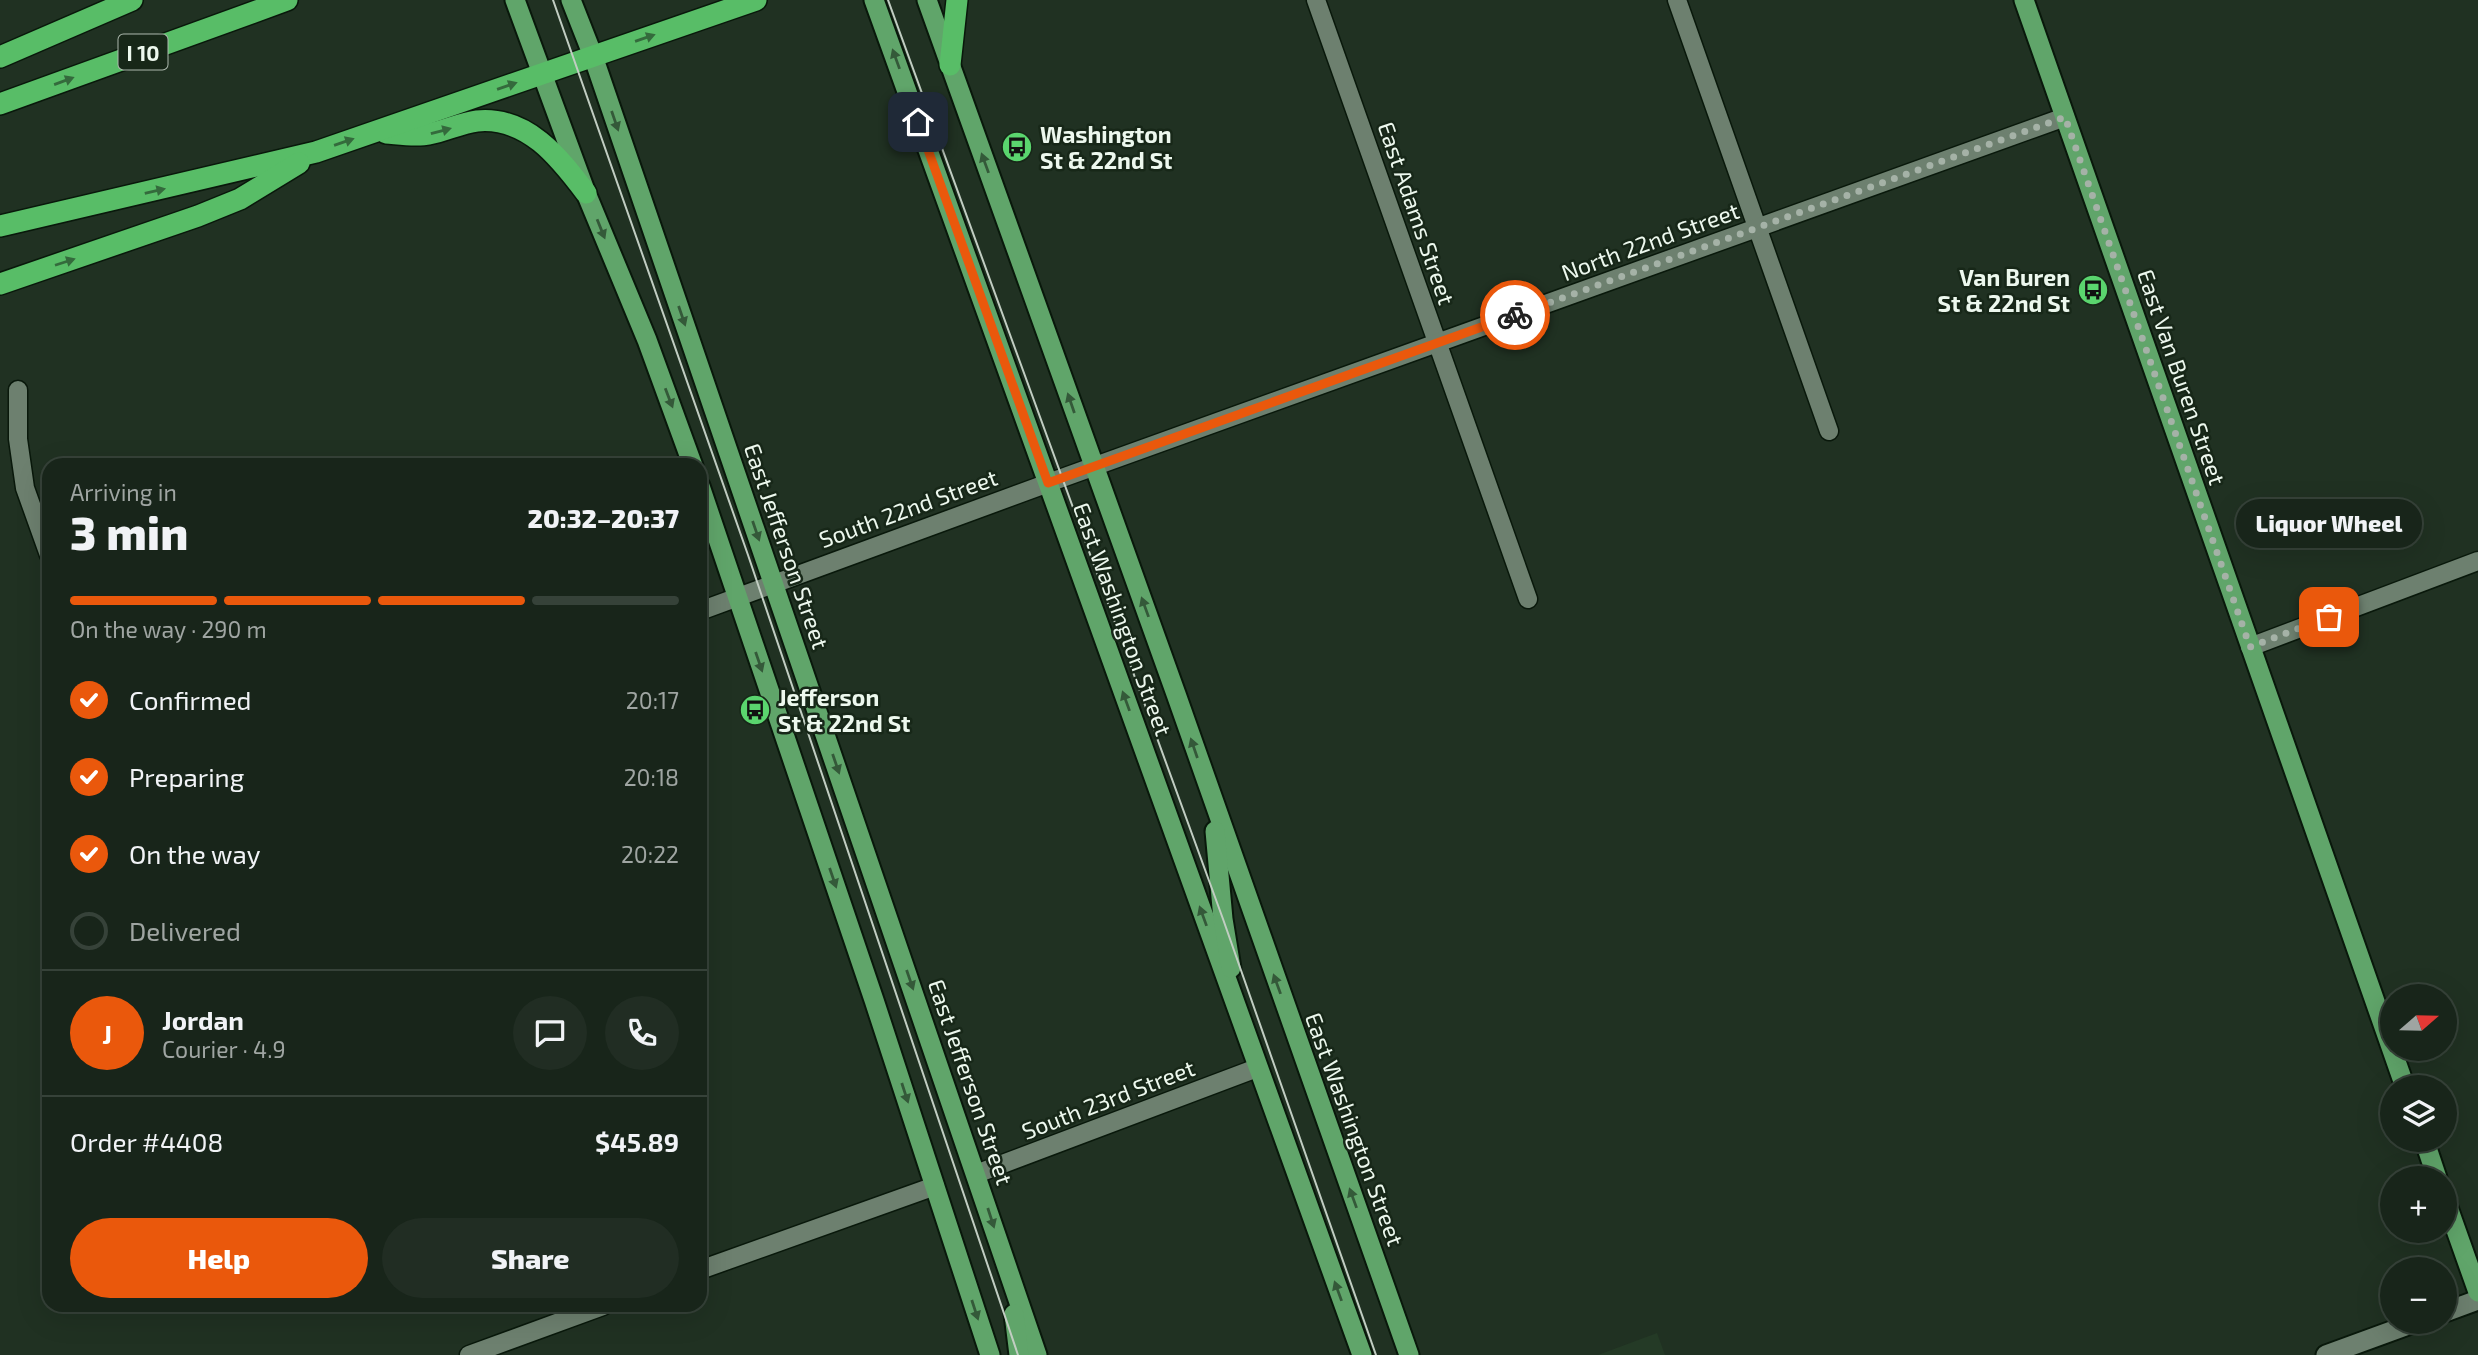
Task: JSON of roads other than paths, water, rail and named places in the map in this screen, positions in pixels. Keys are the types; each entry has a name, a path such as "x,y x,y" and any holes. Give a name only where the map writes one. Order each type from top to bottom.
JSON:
{"highway":[{"path":"0,57 132,0"},
{"name":"I 10","path":"0,104 286,0"},
{"path":"0,226 316,152 756,0"},
{"path":"950,65 957,0"},
{"path":"373,133 426,135 477,121 515,126 551,150 586,193"},
{"path":"0,284 240,199 316,152"}],"main road":[{"path":"514,0 586,193 647,340 690,458"},
{"name":"East Jefferson Street","path":"571,0 593,56 775,584 1037,1355"},
{"name":"East Washington Street","path":"874,0 1362,1355"},
{"name":"East Washington Street","path":"927,0 1409,1355"},
{"name":"East Van Buren Street","path":"2024,0 2401,1075"},
{"path":"707,507 990,1355"},
{"name":"East Washington Street","path":"1212,801 1223,919 1240,1017"},
{"path":"2457,1233 2478,1292"},
{"name":"East Jefferson Street","path":"1007,1268 1019,1355"},
{"path":"2457,1308 2478,1300"},
{"path":"2326,1355 2383,1334"}],"street":[{"name":"East Adams Street","path":"1316,0 1528,599"},
{"path":"1677,0 1829,431"},
{"name":"North 22nd Street","path":"1094,467 2065,117"},
{"path":"18,390 18,439 25,488 42,535"},
{"name":"South 22nd Street","path":"707,609 1094,467"},
{"path":"2250,647 2478,561"},
{"name":"South 23rd Street","path":"976,1174 1257,1068"},
{"path":"707,1267 935,1186"},
{"path":"469,1355 587,1312"}],"tram line":[{"path":"553,0 748,555 1018,1355"},
{"path":"888,0 1223,919 1376,1355"}],"place":[{"name":"Washington St & 22nd St","path":"1017,147"},
{"name":"Van Buren St & 22nd St","path":"2093,290"},
{"name":"Liquor Wheel","path":"2329,617"},
{"name":"Jefferson St & 22nd St","path":"755,710"}]}
